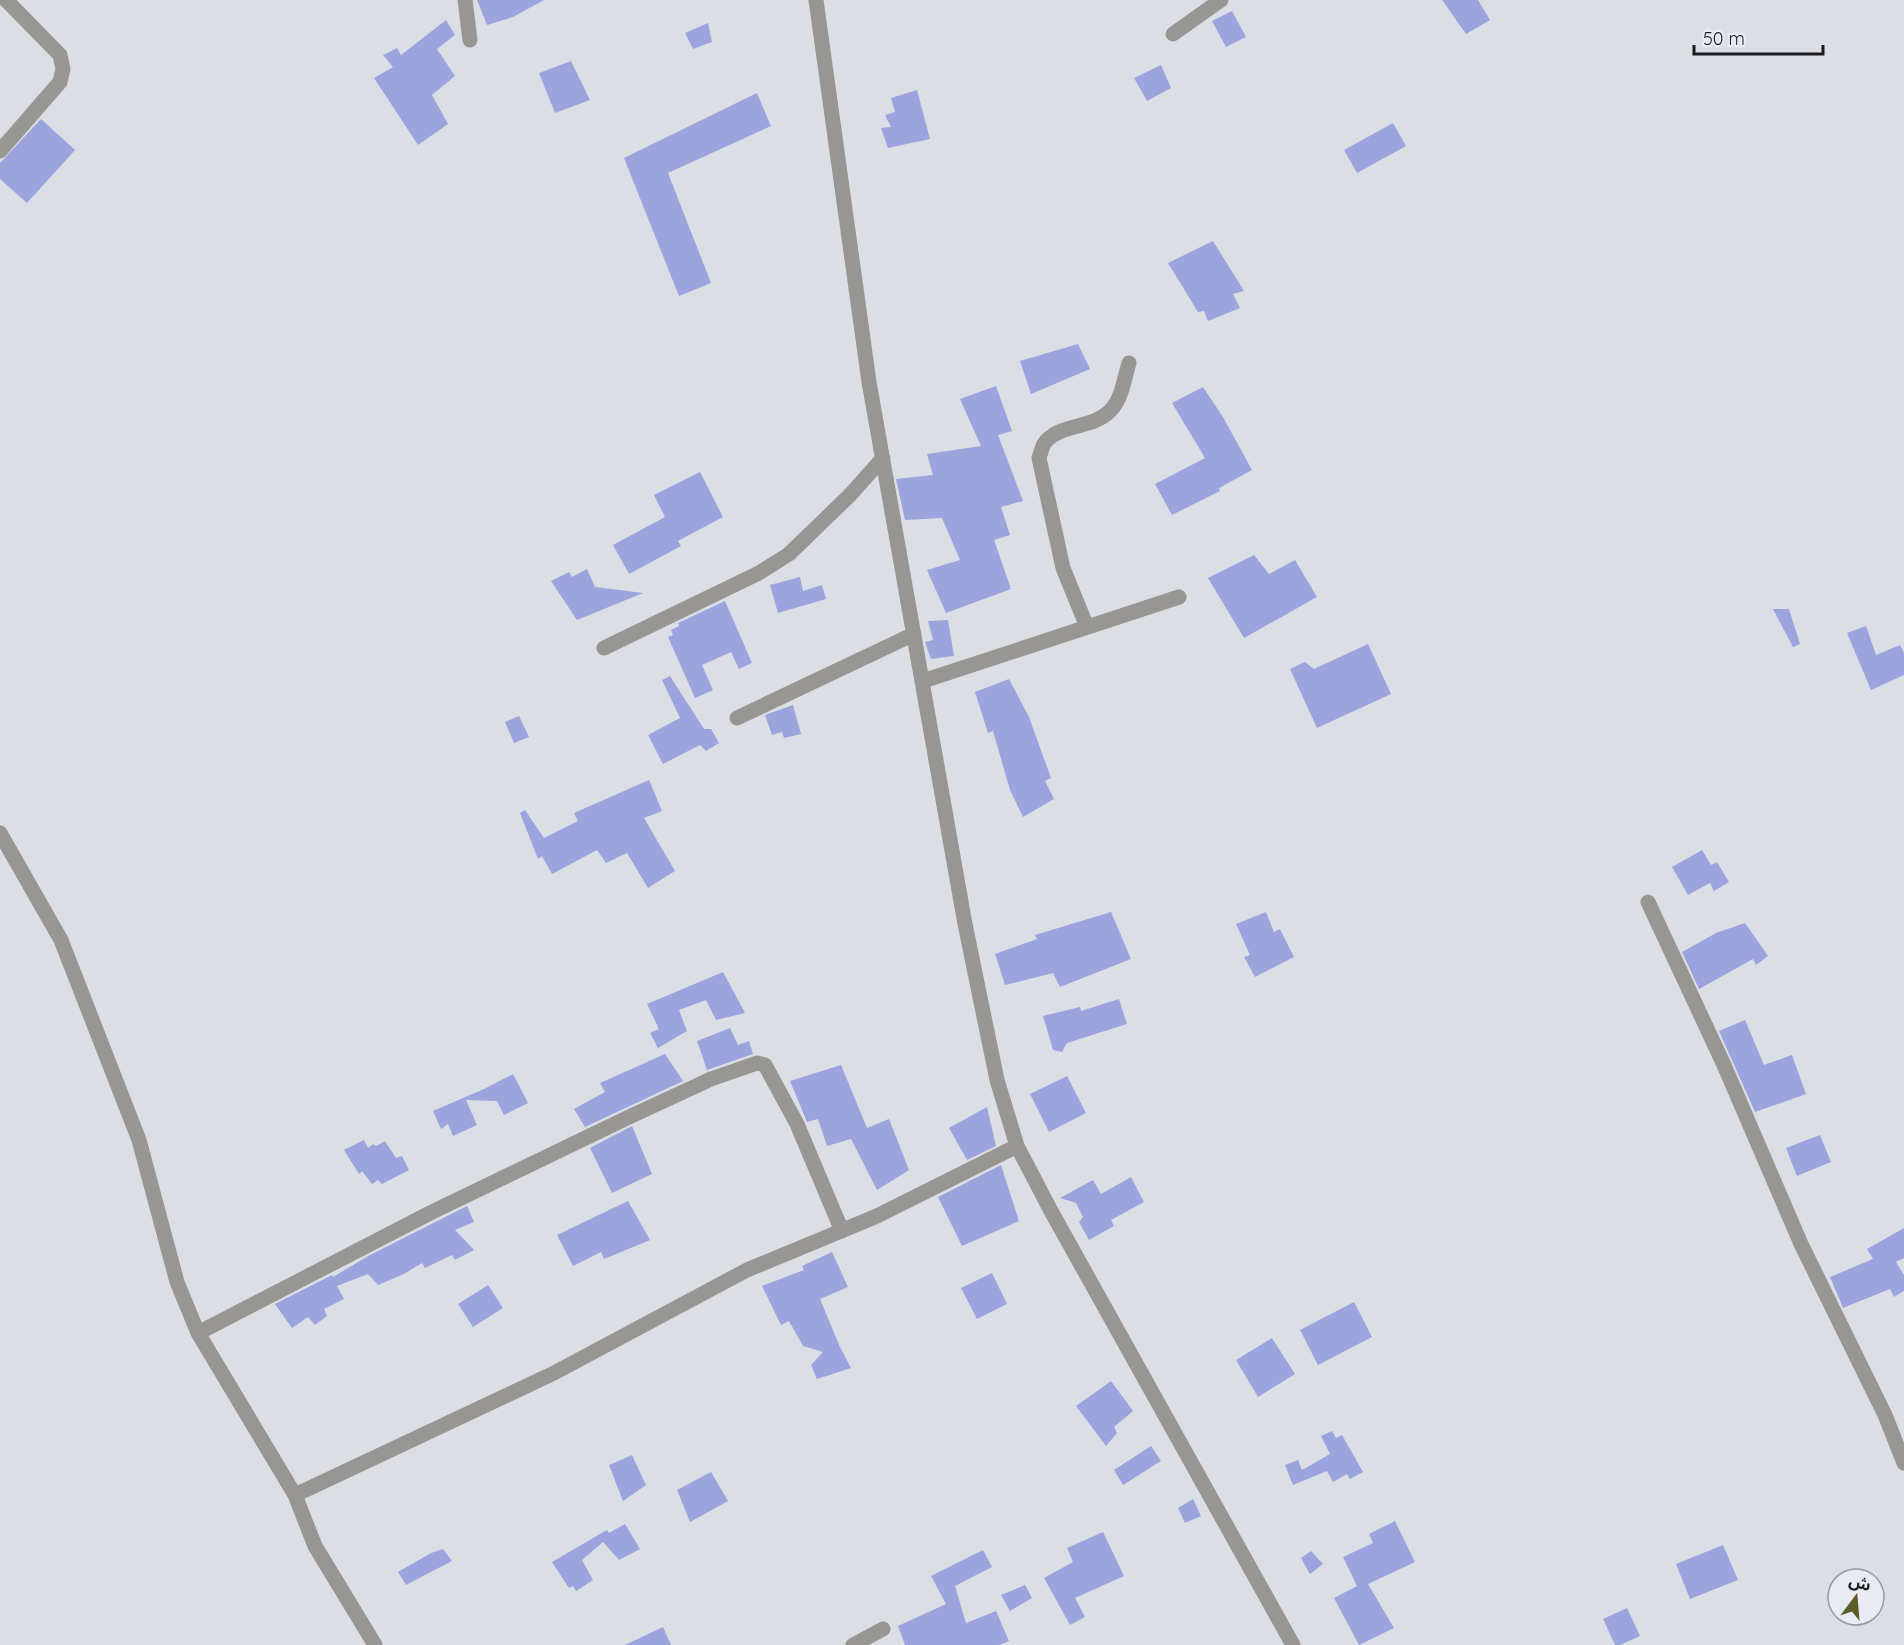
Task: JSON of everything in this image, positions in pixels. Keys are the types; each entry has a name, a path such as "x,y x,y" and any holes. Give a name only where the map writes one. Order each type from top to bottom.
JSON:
{"street":[{"path":"0,150 60,82 63,69 60,55 6,0"},
{"path":"465,0 470,40"},
{"path":"816,0 869,382 965,924 997,1080 1017,1146 1051,1211 1293,1645"},
{"path":"1173,34 1221,0"},
{"path":"1087,627 1063,568 1039,458 1044,442 1061,430 1098,420 1111,410 1120,395 1129,363"},
{"path":"604,648 759,573 789,554 850,495 883,458"},
{"path":"923,681 1179,597"},
{"path":"737,718 914,634"},
{"path":"0,833 61,939 139,1140 177,1282 198,1334 295,1496 315,1546 375,1645"},
{"path":"1648,902 1724,1065 1801,1244 1885,1415 1904,1463"},
{"path":"198,1334 473,1192 701,1084 757,1063 765,1065 797,1124 842,1231"},
{"path":"295,1496 554,1373 747,1270 878,1216 1017,1146"},
{"path":"852,1645 883,1629"}],"building":[{"path":"477,0 544,0 513,17 487,25"},
{"path":"1442,0 1478,0 1490,20 1466,34"},
{"path":"1232,11 1246,37 1226,47 1212,21"},
{"path":"446,20 455,35 437,49 455,76 432,95 448,124 418,145 374,78 393,67 383,55 397,48 401,55"},
{"path":"708,23 712,42 693,49 685,33"},
{"path":"571,61 590,100 555,113 539,73"},
{"path":"1161,65 1171,88 1147,101 1134,78"},
{"path":"917,90 930,139 888,148 881,128 891,127 885,115 895,112 891,98"},
{"path":"757,93 771,126 668,173 711,283 679,296 624,158"},
{"path":"41,119 75,150 27,203 0,179 0,163"},
{"path":"1393,123 1406,146 1357,173 1344,150"},
{"path":"1213,241 1244,291 1233,294 1240,308 1208,321 1204,311 1198,312 1168,263"},
{"path":"1078,344 1090,369 1031,394 1020,361"},
{"path":"996,386 1012,431 998,435 1023,501 1001,507 1010,535 994,540 1011,589 946,613 927,570 960,560 942,518 905,520 896,479 933,475 927,454 981,446 960,399"},
{"path":"1203,387 1223,417 1252,470 1219,488 1220,491 1172,515 1155,484 1205,458 1172,403"},
{"path":"700,472 723,517 678,541 681,546 629,574 613,545 665,517 654,495"},
{"path":"1254,555 1269,574 1295,560 1317,597 1244,638 1208,578"},
{"path":"587,569 595,587 643,593 577,620 551,581 569,572 572,577"},
{"path":"800,577 803,591 822,585 826,599 778,613 770,585"},
{"path":"725,601 752,663 739,669 731,652 702,665 713,690 695,698 668,637 673,635 671,630 679,626 678,623"},
{"path":"1773,609 1789,609 1800,644 1793,647"},
{"path":"948,620 954,656 931,659 925,642 933,640 928,621"},
{"path":"1866,626 1876,655 1900,645 1904,653 1904,675 1871,690 1847,633"},
{"path":"1368,644 1391,694 1317,728 1290,669 1305,662 1314,669"},
{"path":"670,676 704,729 711,729 719,743 706,751 700,745 663,764 648,735 680,718 662,680"},
{"path":"1009,679 1029,717 1051,778 1045,781 1054,799 1023,817 1010,790 993,731 988,733 975,692"},
{"path":"793,705 801,734 784,738 782,732 772,735 765,715"},
{"path":"519,716 529,737 514,743 505,722"},
{"path":"649,780 662,811 644,818 675,871 648,888 627,853 606,863 597,850 552,874 542,856 538,859 520,813 525,810 544,838 578,821 574,813"},
{"path":"1702,850 1711,865 1717,862 1729,882 1714,891 1710,883 1688,895 1672,867"},
{"path":"1111,912 1131,959 1060,987 1053,973 1005,985 995,954 1037,939 1035,935"},
{"path":"1266,912 1274,932 1280,929 1294,957 1255,977 1244,957 1250,955 1236,924"},
{"path":"1745,923 1768,956 1756,965 1753,959 1699,989 1682,952 1716,933"},
{"path":"723,972 745,1013 716,1020 706,1000 679,1010 687,1031 658,1048 650,1033 659,1029 647,1004"},
{"path":"1119,999 1127,1024 1067,1043 1062,1052 1053,1050 1043,1016 1080,1007 1081,1011"},
{"path":"1745,1020 1764,1065 1792,1055 1806,1094 1755,1112 1719,1031"},
{"path":"730,1028 738,1045 749,1041 753,1054 707,1070 697,1041"},
{"path":"665,1054 683,1081 585,1127 574,1109 605,1092 600,1083"},
{"path":"841,1065 867,1128 889,1119 909,1170 877,1190 851,1139 827,1146 818,1119 807,1122 790,1081"},
{"path":"513,1074 528,1103 504,1115 497,1101 466,1100 477,1125 453,1136 448,1124 441,1129 433,1111"},
{"path":"1067,1076 1086,1113 1049,1132 1030,1094"},
{"path":"987,1107 996,1146 967,1160 949,1128"},
{"path":"632,1126 652,1174 612,1193 590,1148"},
{"path":"1820,1135 1831,1162 1797,1176 1786,1148"},
{"path":"364,1140 368,1148 385,1141 396,1158 402,1156 409,1170 382,1184 378,1180 372,1184 362,1171 359,1174 344,1150"},
{"path":"1001,1165 1019,1221 962,1246 938,1197"},
{"path":"1131,1177 1144,1202 1111,1220 1114,1226 1089,1240 1079,1222 1083,1217 1076,1203 1060,1198 1093,1180 1101,1194"},
{"path":"628,1201 650,1240 604,1259 601,1252 573,1266 557,1235"},
{"path":"467,1206 474,1222 455,1230 474,1250 455,1260 452,1255 425,1268 422,1263 378,1285 368,1274 337,1286 344,1299 324,1309 327,1316 315,1325 308,1317 292,1328 275,1304 332,1275 333,1277 370,1255"},
{"path":"1904,1228 1904,1258 1896,1262 1904,1275 1904,1291 1894,1297 1890,1289 1843,1308 1830,1277 1873,1259 1867,1249"},
{"path":"832,1252 848,1287 820,1299 851,1368 817,1379 811,1365 823,1352 803,1346 789,1321 781,1325 762,1286 804,1270 802,1266"},
{"path":"992,1273 1007,1304 977,1319 961,1288"},
{"path":"488,1285 503,1308 473,1327 458,1304"},
{"path":"1354,1302 1372,1337 1318,1365 1300,1330"},
{"path":"1272,1338 1295,1374 1258,1397 1236,1360"},
{"path":"1111,1381 1133,1411 1114,1427 1117,1433 1106,1446 1076,1406"},
{"path":"1332,1431 1336,1438 1342,1435 1363,1472 1350,1479 1347,1474 1333,1482 1327,1471 1293,1485 1285,1465 1298,1460 1302,1470 1330,1454 1321,1436"},
{"path":"1151,1446 1161,1461 1123,1485 1114,1470"},
{"path":"632,1455 646,1485 623,1501 609,1465"},
{"path":"711,1472 728,1501 690,1522 677,1490"},
{"path":"1193,1499 1201,1516 1185,1523 1178,1508"},
{"path":"1395,1521 1415,1562 1368,1584 1394,1628 1359,1645 1334,1598 1357,1586 1343,1557 1373,1543 1369,1534"},
{"path":"625,1524 640,1549 619,1560 603,1542 582,1560 593,1580 576,1591 573,1586 569,1588 552,1562 607,1530 609,1533"},
{"path":"1103,1532 1124,1576 1075,1598 1085,1617 1070,1625 1044,1578 1073,1562 1067,1548"},
{"path":"1723,1545 1738,1580 1690,1599 1676,1564"},
{"path":"443,1549 452,1561 406,1585 398,1572 431,1553"},
{"path":"983,1550 992,1567 955,1586 966,1623 996,1611 1009,1641 999,1645 905,1645 898,1626 946,1604 931,1576"},
{"path":"1311,1551 1323,1564 1310,1574 1301,1558"},
{"path":"1025,1585 1032,1598 1010,1611 1001,1595"},
{"path":"1627,1608 1640,1636 1615,1645 1603,1619"},
{"path":"663,1627 671,1645 625,1645"}]}
